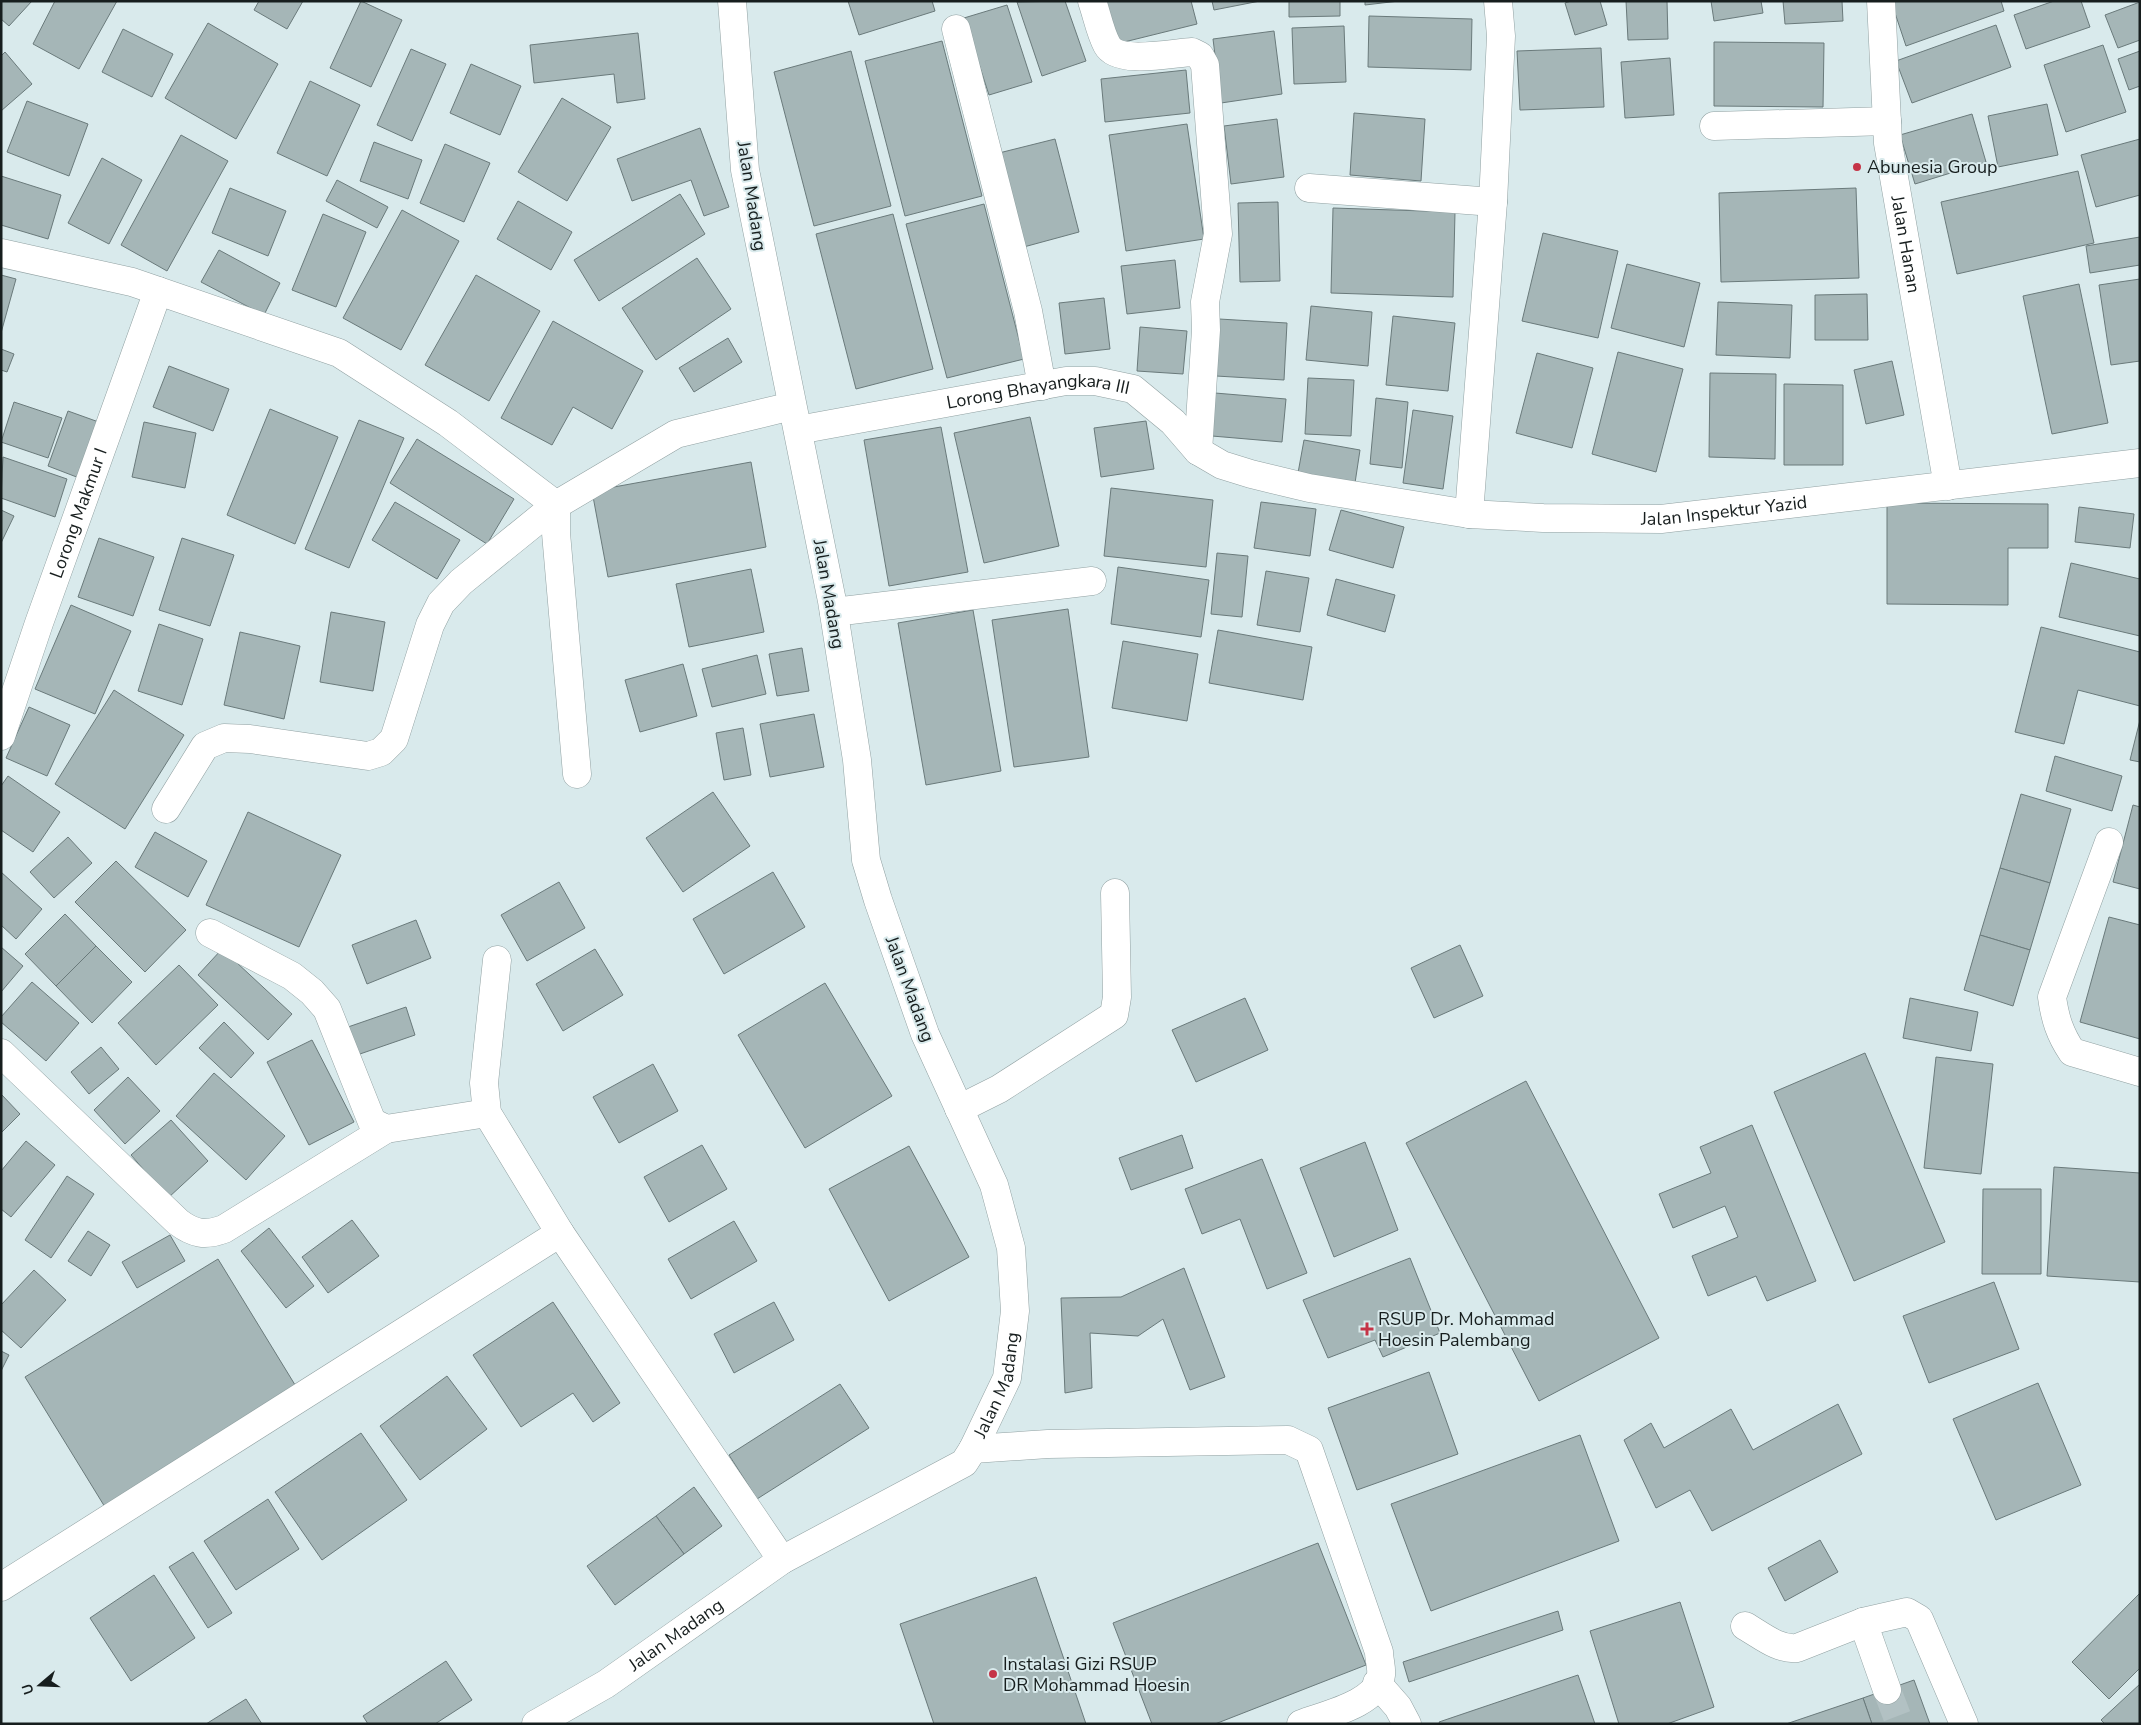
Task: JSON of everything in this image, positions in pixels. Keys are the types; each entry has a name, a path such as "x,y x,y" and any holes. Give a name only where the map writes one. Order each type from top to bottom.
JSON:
{"street":[{"name":"Jalan Madang","path":"536,1724 606,1684 782,1560 964,1463 973,1449 1007,1378 1015,1311 1011,1248 994,1185 925,1034 866,860 857,760 834,612 745,170 732,1"},
{"path":"1092,1 1108,46 1115,54 1131,57 1192,52 1200,56 1205,65 1218,234 1205,302 1206,330 1198,451"},
{"path":"1469,514 1493,202 1501,36 1498,1"},
{"name":"Jalan Hanan","path":"1881,1 1888,144 1948,486"},
{"path":"956,29 1005,228 1028,311 1042,386"},
{"path":"1714,126 1888,120"},
{"path":"1309,188 1493,202"},
{"path":"1,253 132,282 339,354 448,423 556,505 556,532 577,774"},
{"name":"Lorong Makmur I","path":"1,736 39,623 158,291"},
{"name":"Lorong Bhayangkara III","path":"166,809 206,746 224,738 250,739 368,756 387,748 394,739 430,625 441,603 461,582 556,505 676,434 1042,386 1066,381 1095,382 1133,389 1173,422 1198,451 1222,465 1309,488"},
{"name":"Jalan Inspektur Yazid","path":"1309,488 1469,514 1543,518 1661,519 2140,463"},
{"path":"834,612 1092,582"},
{"path":"2109,842 2052,997 2055,1020 2060,1035 2072,1052 2140,1072"},
{"path":"959,1108 999,1089 1114,1015 1117,997 1115,893"},
{"path":"210,933 292,976 312,992 327,1009 372,1122 386,1129"},
{"path":"497,960 484,1083 487,1113 560,1233 782,1560"},
{"path":"1,1053 178,1222 190,1231 199,1234 210,1234 224,1229 386,1129 487,1113"},
{"path":"1,1586 560,1233"},
{"path":"973,1449 1058,1444 1288,1440 1298,1443 1309,1450 1378,1652 1381,1676 1372,1692 1362,1702 1301,1724"},
{"path":"1745,1626 1779,1646 1789,1649 1797,1648 1864,1622 1907,1612 1919,1619 1964,1724"},
{"path":"1864,1622 1887,1690"},
{"path":"1378,1683 1398,1707 1407,1724"}],"building":[{"path":"1,1 32,1 9,26 1,19"},
{"path":"55,1 117,1 79,69 33,44"},
{"path":"259,1 303,1 287,29 254,10"},
{"path":"361,1 402,20 371,87 330,68"},
{"path":"848,1 932,1 935,11 859,35"},
{"path":"1065,1 1086,61 1042,76 1017,2"},
{"path":"1106,1 1191,1 1197,24 1116,44"},
{"path":"1212,1 1260,1 1214,10"},
{"path":"1289,1 1340,1 1340,16 1289,17"},
{"path":"1365,1 1399,1 1365,5"},
{"path":"1571,1 1600,1 1607,25 1575,35 1565,3"},
{"path":"1626,1 1667,1 1668,39 1628,40"},
{"path":"1711,1 1761,1 1763,13 1714,21"},
{"path":"1783,1 1842,1 1843,21 1785,24"},
{"path":"1891,1 2001,1 2004,11 1906,46"},
{"path":"2054,1 2081,1 2090,27 2026,49 2014,15"},
{"path":"2140,2 2140,40 2118,48 2105,15"},
{"path":"1007,5 1032,82 989,95 964,18"},
{"path":"1369,16 1472,19 1471,70 1368,67"},
{"path":"208,23 278,64 236,139 165,98"},
{"path":"1996,25 2011,67 1912,103 1896,61"},
{"path":"1344,26 1346,82 1294,84 1292,28"},
{"path":"123,29 173,54 152,97 102,72"},
{"path":"1274,31 1282,94 1221,103 1213,39"},
{"path":"638,33 645,99 617,103 614,74 534,83 530,45"},
{"path":"942,41 982,196 905,216 865,61"},
{"path":"1714,42 1824,43 1823,107 1714,106"},
{"path":"2103,45 2126,112 2066,132 2044,65"},
{"path":"1601,48 1604,107 1520,110 1517,51"},
{"path":"411,49 446,64 412,141 377,125"},
{"path":"851,51 891,206 814,226 774,72"},
{"path":"2140,51 2140,86 2129,90 2118,59"},
{"path":"5,52 32,84 1,111 1,56"},
{"path":"1670,58 1674,115 1625,118 1621,62"},
{"path":"471,64 521,86 500,135 450,113"},
{"path":"1186,70 1190,113 1105,122 1101,79"},
{"path":"310,81 360,105 327,176 277,153"},
{"path":"562,98 611,127 567,201 518,172"},
{"path":"27,101 88,124 69,176 7,152"},
{"path":"2047,104 2058,155 1998,167 1988,116"},
{"path":"1354,113 1425,119 1421,181 1350,175"},
{"path":"1972,114 1986,162 1915,184 1900,135"},
{"path":"1277,119 1284,177 1231,184 1224,126"},
{"path":"1187,124 1204,239 1126,251 1109,135"},
{"path":"700,128 729,207 704,216 691,180 632,201 617,159"},
{"path":"181,135 228,161 167,271 121,245"},
{"path":"1055,139 1079,232 1020,248 995,154"},
{"path":"2140,139 2140,195 2096,207 2081,155"},
{"path":"374,142 422,160 408,199 360,181"},
{"path":"445,144 490,163 464,222 420,203"},
{"path":"102,158 142,180 109,244 68,223"},
{"path":"2078,171 2094,243 1957,274 1941,202"},
{"path":"1,176 61,195 48,239 1,225"},
{"path":"337,180 388,207 377,228 326,201"},
{"path":"230,188 286,211 268,256 212,233"},
{"path":"1856,188 1859,278 1721,282 1719,193"},
{"path":"680,194 705,234 599,301 574,260"},
{"path":"518,201 572,232 551,270 497,239"},
{"path":"1278,202 1280,281 1240,282 1238,203"},
{"path":"984,204 1024,359 947,378 906,224"},
{"path":"1333,208 1455,212 1453,297 1331,293"},
{"path":"402,210 459,241 401,350 343,318"},
{"path":"323,214 366,232 336,307 292,290"},
{"path":"893,214 933,369 856,389 816,234"},
{"path":"1543,233 1618,251 1598,338 1522,321"},
{"path":"2140,237 2140,265 2090,273 2086,246"},
{"path":"219,250 280,283 264,315 201,282"},
{"path":"697,258 731,309 656,360 622,308"},
{"path":"1175,260 1180,308 1127,314 1121,266"},
{"path":"1627,264 1700,283 1684,347 1611,328"},
{"path":"1,275 16,279 1,333"},
{"path":"476,275 540,311 489,401 425,365"},
{"path":"2140,279 2140,361 2111,365 2099,285"},
{"path":"2079,284 2108,423 2052,434 2023,296"},
{"path":"1867,294 1868,340 1815,340 1815,295"},
{"path":"1104,298 1110,349 1065,354 1059,303"},
{"path":"1718,302 1792,305 1790,358 1716,355"},
{"path":"1311,306 1372,312 1368,366 1306,360"},
{"path":"1393,316 1455,323 1448,391 1386,385"},
{"path":"1219,319 1287,323 1284,380 1216,376"},
{"path":"553,321 643,371 612,429 573,407 552,445 501,418"},
{"path":"1140,327 1187,331 1183,374 1137,371"},
{"path":"728,338 742,362 694,392 679,368"},
{"path":"1,349 14,354 7,372 1,370"},
{"path":"1618,352 1683,369 1656,472 1592,454"},
{"path":"1537,353 1593,368 1572,448 1516,433"},
{"path":"1892,361 1904,415 1866,424 1854,370"},
{"path":"169,366 229,389 213,431 153,407"},
{"path":"1710,373 1776,374 1775,459 1709,457"},
{"path":"1308,378 1354,380 1351,436 1305,434"},
{"path":"1784,384 1843,385 1843,465 1784,465"},
{"path":"1215,393 1286,399 1282,442 1212,436"},
{"path":"1376,398 1408,402 1402,468 1370,464"},
{"path":"14,402 62,418 48,458 1,442"},
{"path":"270,409 338,437 295,544 227,515"},
{"path":"1413,410 1453,416 1443,489 1403,483"},
{"path":"68,411 107,425 87,481 48,466"},
{"path":"1030,417 1059,546 984,563 954,433"},
{"path":"359,420 404,438 349,568 305,549"},
{"path":"1146,421 1154,469 1101,477 1094,428"},
{"path":"144,422 196,433 185,488 132,477"},
{"path":"941,427 968,572 889,586 864,440"},
{"path":"417,439 514,499 487,544 390,483"},
{"path":"1304,440 1360,450 1355,483 1298,473"},
{"path":"3,457 67,479 55,517 1,498"},
{"path":"751,462 766,547 608,577 592,491"},
{"path":"1111,488 1213,500 1206,567 1104,556"},
{"path":"395,502 460,540 437,579 372,540"},
{"path":"1261,502 1316,509 1310,556 1254,548"},
{"path":"1887,503 2048,504 2048,548 2008,548 2008,605 1887,604"},
{"path":"2079,507 2134,514 2130,548 2075,542"},
{"path":"1,510 14,516 1,543"},
{"path":"1341,510 1404,527 1393,568 1329,550"},
{"path":"99,538 154,557 133,616 78,597"},
{"path":"182,538 234,555 210,626 159,610"},
{"path":"1217,553 1248,556 1242,617 1211,614"},
{"path":"2071,563 2140,579 2140,636 2059,617"},
{"path":"1118,567 1209,580 1201,637 1111,624"},
{"path":"751,569 764,632 689,647 676,584"},
{"path":"1266,571 1309,578 1300,632 1257,625"},
{"path":"1336,579 1395,595 1385,632 1327,615"},
{"path":"71,605 131,631 95,714 35,689"},
{"path":"1068,609 1089,757 1014,767 992,620"},
{"path":"973,610 1001,771 926,785 898,623"},
{"path":"331,612 385,622 373,691 320,682"},
{"path":"159,624 203,639 182,705 138,691"},
{"path":"2041,627 2140,652 2140,706 2078,690 2064,744 2015,732"},
{"path":"1218,630 1312,647 1303,700 1209,683"},
{"path":"240,632 300,646 284,719 224,705"},
{"path":"1123,641 1198,654 1187,721 1112,708"},
{"path":"802,648 809,691 777,696 769,654"},
{"path":"757,655 766,694 712,707 702,669"},
{"path":"683,664 697,716 640,732 625,680"},
{"path":"114,690 184,735 125,829 55,784"},
{"path":"29,707 70,725 47,776 6,758"},
{"path":"814,714 824,767 770,777 760,724"},
{"path":"2140,720 2140,762 2130,760"},
{"path":"743,728 751,775 724,780 716,733"},
{"path":"2055,756 2122,776 2112,811 2046,791"},
{"path":"8,776 60,812 33,852 1,830 1,786"},
{"path":"713,792 750,846 683,892 646,838"},
{"path":"2021,794 2071,809 2050,883 2000,868"},
{"path":"2133,805 2140,807 2140,889 2113,882"},
{"path":"248,812 341,855 299,947 206,905"},
{"path":"155,832 207,861 188,897 135,867"},
{"path":"68,837 92,863 54,898 30,872"},
{"path":"116,861 186,930 145,972 75,902"},
{"path":"2000,868 2050,883 2030,950 1980,935"},
{"path":"1,872 42,909 16,939 1,925"},
{"path":"773,872 805,927 724,974 693,919"},
{"path":"559,882 585,928 527,961 501,915"},
{"path":"65,914 96,946 56,986 25,954"},
{"path":"2109,917 2140,925 2140,1039 2080,1022"},
{"path":"416,920 431,958 367,984 352,945"},
{"path":"1980,935 2030,950 2013,1006 1964,990"},
{"path":"1460,945 1483,996 1434,1018 1411,968"},
{"path":"96,946 132,982 92,1023 56,986"},
{"path":"1,947 23,966 1,992"},
{"path":"222,949 292,1014 268,1040 198,975"},
{"path":"595,949 623,995 563,1031 536,984"},
{"path":"179,965 218,1005 156,1065 118,1023"},
{"path":"32,982 79,1023 46,1061 1,1022 1,1017"},
{"path":"825,983 892,1096 805,1148 738,1035"},
{"path":"1245,998 1268,1050 1196,1082 1172,1030"},
{"path":"1910,998 1978,1012 1971,1051 1903,1038"},
{"path":"406,1007 415,1035 357,1055 348,1027"},
{"path":"224,1022 254,1053 231,1078 199,1048"},
{"path":"312,1040 354,1122 309,1145 267,1062"},
{"path":"101,1047 119,1069 89,1094 71,1072"},
{"path":"1865,1053 1945,1242 1854,1281 1774,1092"},
{"path":"1936,1057 1993,1064 1981,1174 1924,1168"},
{"path":"653,1064 678,1111 619,1143 593,1097"},
{"path":"214,1073 285,1136 246,1180 176,1116"},
{"path":"128,1077 160,1111 125,1144 94,1110"},
{"path":"1526,1081 1659,1338 1539,1401 1406,1143"},
{"path":"1,1094 20,1114 1,1133"},
{"path":"171,1120 208,1161 168,1198 131,1155"},
{"path":"1752,1125 1816,1281 1767,1301 1756,1276 1708,1296 1692,1256 1738,1237 1725,1206 1673,1228 1659,1194 1711,1173 1700,1147"},
{"path":"1182,1135 1193,1168 1131,1190 1119,1158"},
{"path":"26,1141 55,1165 11,1217 1,1209 1,1171"},
{"path":"1365,1142 1398,1230 1334,1257 1300,1168"},
{"path":"702,1145 727,1189 669,1222 644,1177"},
{"path":"909,1146 969,1257 889,1301 829,1189"},
{"path":"1262,1159 1307,1273 1267,1289 1240,1219 1202,1234 1185,1189"},
{"path":"2054,1167 2140,1173 2140,1282 2047,1276"},
{"path":"67,1176 94,1194 51,1258 25,1240"},
{"path":"1983,1189 2041,1189 2041,1274 1982,1274"},
{"path":"352,1220 379,1256 328,1293 302,1257"},
{"path":"734,1221 757,1261 691,1299 668,1259"},
{"path":"269,1228 314,1286 286,1308 241,1251"},
{"path":"88,1231 110,1245 91,1276 68,1261"},
{"path":"170,1235 185,1261 137,1288 122,1262"},
{"path":"1410,1258 1440,1333 1383,1357 1375,1340 1328,1358 1303,1300"},
{"path":"218,1259 300,1393 108,1512 25,1377"},
{"path":"1184,1268 1225,1377 1190,1390 1163,1319 1138,1336 1090,1333 1092,1388 1065,1393 1061,1298 1121,1297"},
{"path":"34,1270 66,1300 21,1348 1,1330 1,1305"},
{"path":"1994,1282 2019,1349 1929,1383 1903,1316"},
{"path":"553,1302 620,1403 593,1422 573,1393 521,1427 473,1355"},
{"path":"774,1302 794,1340 734,1373 714,1334"},
{"path":"1,1351 9,1355 1,1371"},
{"path":"1429,1372 1458,1454 1357,1490 1328,1408"},
{"path":"447,1376 487,1429 420,1480 380,1426"},
{"path":"2038,1383 2081,1485 1996,1520 1953,1419"},
{"path":"840,1384 869,1428 757,1499 729,1455"},
{"path":"1838,1404 1862,1454 1712,1531 1690,1490 1656,1508 1624,1440 1651,1423 1664,1448 1731,1409 1753,1450"},
{"path":"361,1433 407,1500 322,1560 275,1492"},
{"path":"1580,1435 1619,1541 1431,1611 1391,1504"},
{"path":"694,1487 722,1526 684,1554 656,1516"},
{"path":"268,1499 299,1549 236,1590 204,1541"},
{"path":"656,1516 684,1554 615,1605 587,1566"},
{"path":"1820,1540 1838,1572 1785,1601 1768,1568"},
{"path":"1318,1543 1366,1665 1215,1724 1152,1724 1113,1623"},
{"path":"193,1552 232,1613 208,1628 169,1567"},
{"path":"154,1575 195,1638 131,1681 90,1618"},
{"name":"Instalasi Gizi RSUP DR Mohammad Hoesin","path":"1036,1577 1086,1724 934,1724 900,1624"},
{"path":"2140,1593 2140,1668 2109,1699 2072,1662"},
{"path":"1680,1602 1714,1707 1667,1724 1619,1724 1590,1631"},
{"path":"1558,1611 1563,1630 1409,1682 1403,1662"},
{"path":"446,1661 472,1700 435,1724 368,1724 363,1716"},
{"path":"1578,1675 1595,1724 1440,1724 1439,1722"},
{"path":"1914,1680 1930,1724 1872,1724 1863,1698"},
{"path":"2140,1684 2140,1724 2105,1724 2101,1720"},
{"path":"1863,1698 1872,1724 1786,1724"},
{"path":"246,1699 262,1724 206,1724"}],"tunnel":[{"path":"1887,1690 1900,1724"}],"place":[{"name":"Abunesia Group","path":"1857,167"},
{"name":"RSUP Dr. Mohammad Hoesin Palembang","path":"1367,1329"},
{"name":"Instalasi Gizi RSUP DR Mohammad Hoesin","path":"993,1674"}]}
